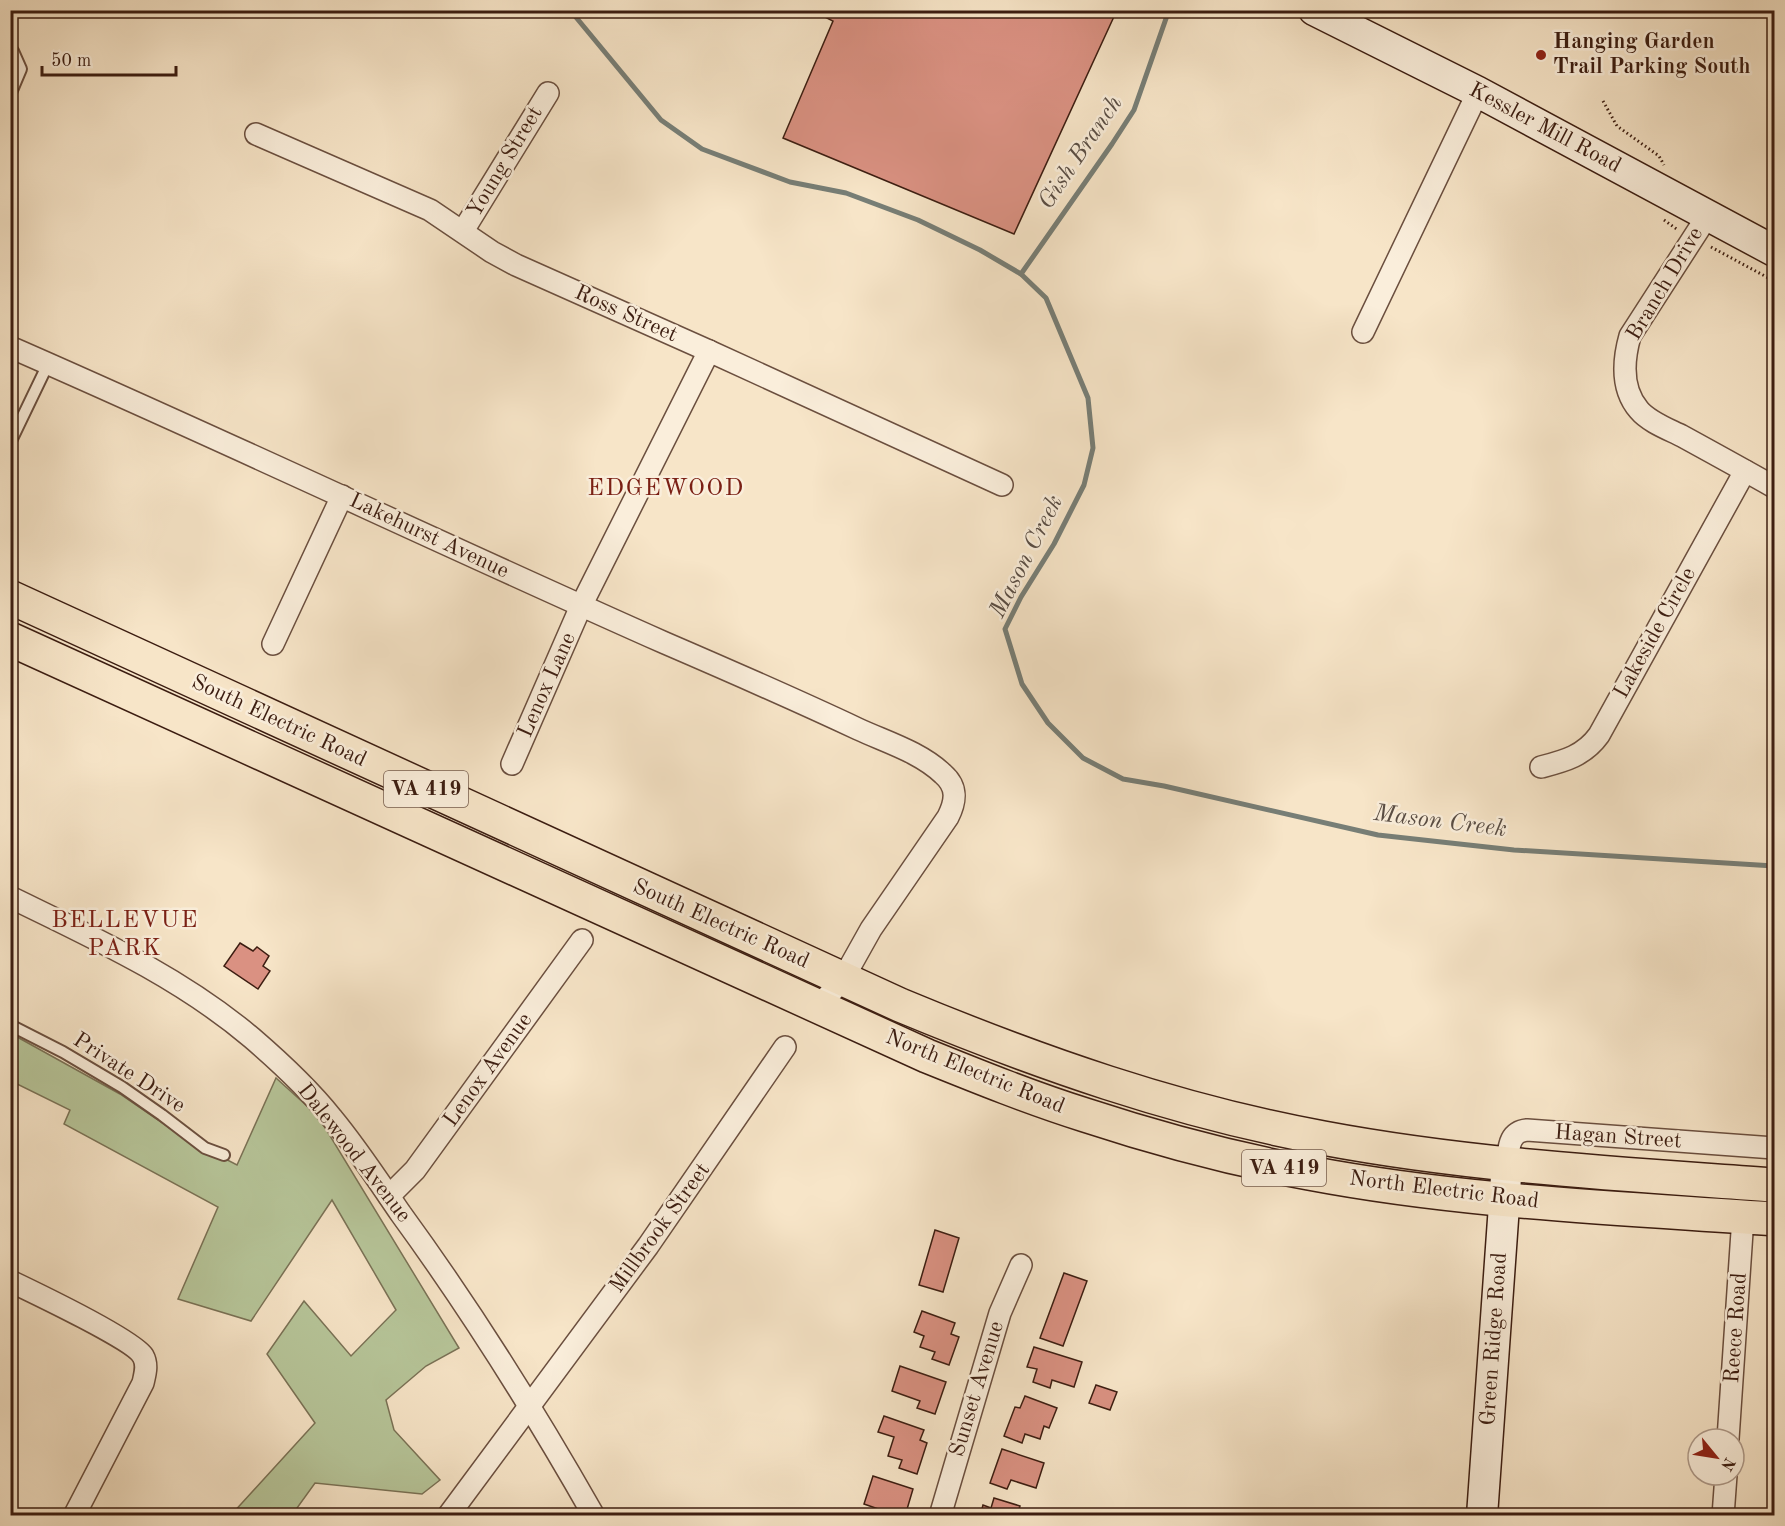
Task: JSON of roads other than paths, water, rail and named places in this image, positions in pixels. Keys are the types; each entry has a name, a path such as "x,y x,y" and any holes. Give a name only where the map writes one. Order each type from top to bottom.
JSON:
{"main road":[{"name":"South Electric Road","path":"10,597 843,979"},
{"name":"South Electric Road","path":"10,639 819,1007"},
{"name":"North Electric Road","path":"843,979 1033,1059 1128,1090 1229,1118 1322,1138 1388,1149 1507,1163 1762,1184"},
{"name":"North Electric Road","path":"819,1007 927,1056 1021,1093 1083,1115 1243,1159 1388,1186 1504,1199 1759,1218"}],"street":[{"name":"Kessler Mill Road","path":"1314,10 1478,92 1774,251"},
{"path":"1363,332 1478,92"},
{"name":"Young Street","path":"463,231 548,93"},
{"name":"Ross Street","path":"256,134 430,210 492,252 516,265 1002,485"},
{"name":"Branch Drive","path":"1708,215 1630,336 1624,356 1627,387 1640,412 1774,487"},
{"name":"Lakehurst Avenue","path":"11,348 847,724 923,759 942,773 950,781 955,792 955,804 871,929 843,979"},
{"path":"581,606 709,351"},
{"name":"Lakeside Circle","path":"1541,766 1583,752 1599,735 1744,471"},
{"path":"273,644 342,496"},
{"name":"Lenox Lane","path":"512,764 581,606"},
{"name":"Dalewood Avenue","path":"10,897 161,973 212,1007 252,1038 306,1088 326,1111 426,1248 529,1406 594,1515"},
{"name":"Lenox Avenue","path":"389,1196 415,1170 582,939"},
{"path":"819,1007 843,979"},
{"name":"Millbrook Street","path":"448,1515 648,1246 785,1047"},
{"name":"Hagan Street","path":"1507,1163 1510,1140 1515,1134 1527,1130 1774,1148"},
{"path":"1752,1146 1762,1184"},
{"name":"Green Ridge Road","path":"1482,1515 1507,1163"},
{"name":"Reece Road","path":"1730,1427 1759,1218"},
{"name":"Sunset Avenue","path":"940,1515 1000,1313 1022,1265"},
{"path":"10,1281 138,1350 144,1358 146,1368 143,1383 74,1515"},
{"path":"1723,1515 1725,1487"}],"lane":[{"path":"10,50 13,51 21,69 10,95"},
{"path":"10,443 48,364"},
{"name":"Private Drive","path":"10,1025 63,1052 122,1087 205,1148 224,1155"}],"waterway":[{"name":"Mason Creek","path":"570,10 661,120 702,149 790,182 846,193 918,220 980,250 1021,274 1046,298 1088,398 1093,448 1084,485 1054,544 1021,597 1005,629 1022,684 1048,723 1083,758 1123,779 1164,786 1378,835 1514,850 1774,866"},
{"name":"Gish Branch","path":"1021,274 1134,110 1169,10"}],"place":[{"name":"Hanging Garden Trail Parking South","path":"1541,55"}],"district":[{"name":"EDGEWOOD","path":"666,489"},
{"name":"BELLEVUE PARK","path":"125,935"}]}
